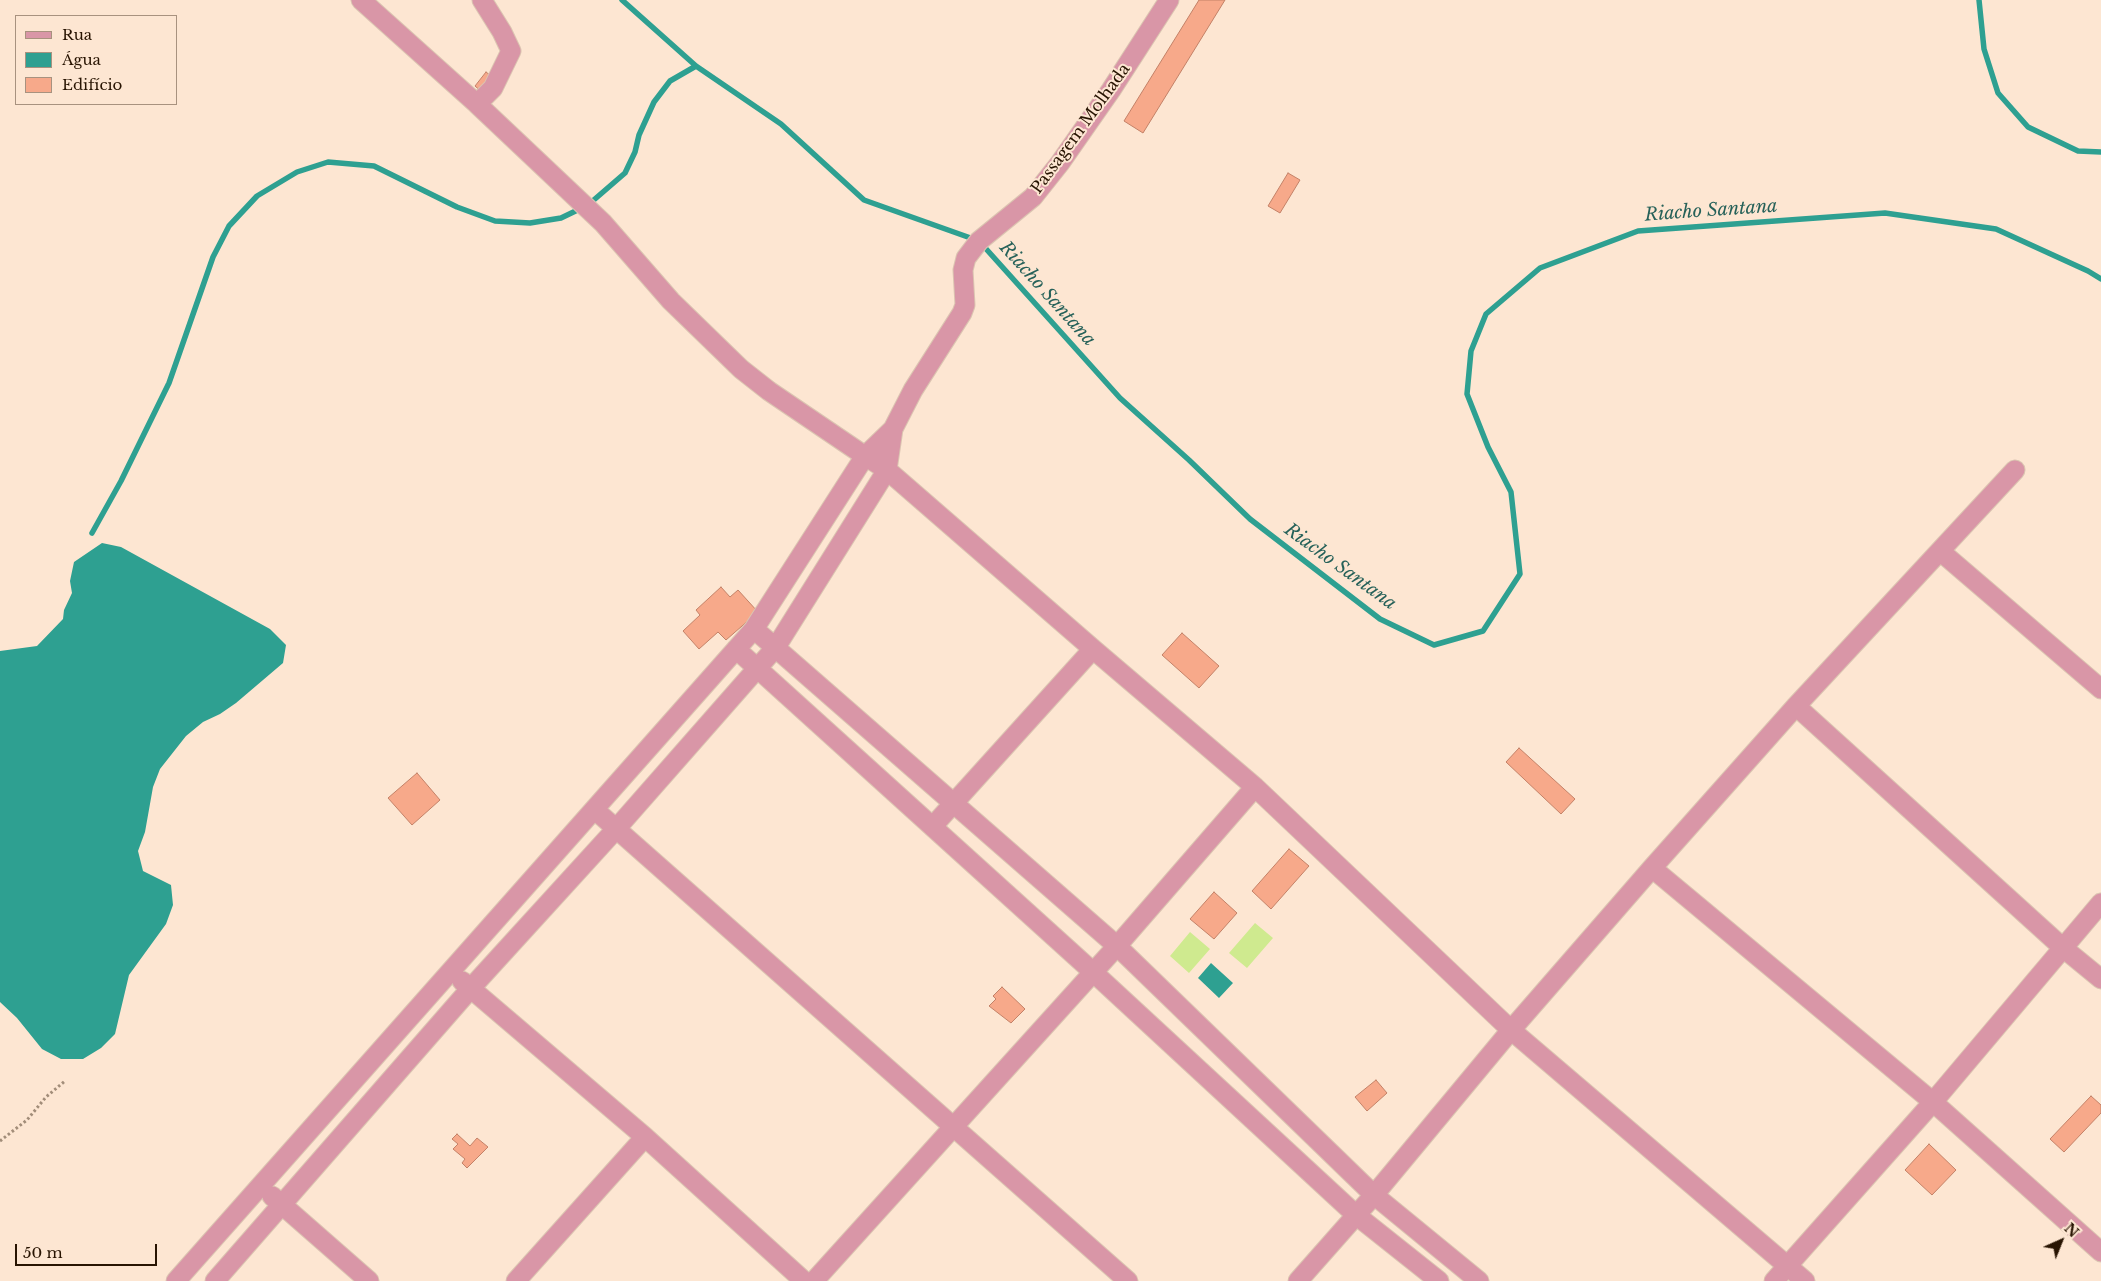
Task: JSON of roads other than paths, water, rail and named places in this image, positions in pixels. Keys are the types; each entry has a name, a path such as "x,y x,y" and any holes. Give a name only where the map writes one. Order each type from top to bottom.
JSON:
{"street":[{"path":"361,0 477,104 603,223 671,301 741,369 769,391 887,470 1093,649 1256,787 1511,1030 1805,1281"},
{"path":"477,104 493,88 511,51 502,32 482,0"},
{"name":"Passagem Molhada","path":"893,429 913,390 962,313 964,305 963,270 968,254 979,241 1033,197 1060,163 1169,0"},
{"path":"176,1281 754,629 865,456 893,429"},
{"path":"215,1281 471,988 616,829 776,647 887,470 893,429"},
{"path":"1298,1281 1374,1195 1511,1030 1652,868 1796,706 2015,470"},
{"path":"1940,551 2101,688"},
{"path":"754,629 1117,946 1374,1195 1479,1281"},
{"path":"736,649 1093,972 1356,1215 1439,1281"},
{"path":"933,826 1093,649"},
{"path":"1796,706 2062,947 2101,979"},
{"path":"814,1281 1117,946 1256,787"},
{"path":"594,810 1128,1281"},
{"path":"1652,868 1933,1102 2101,1252"},
{"path":"1774,1281 1933,1102 2101,903"},
{"path":"451,973 645,1137 804,1281"},
{"path":"516,1281 645,1137"},
{"path":"262,1186 369,1281"}],"water":[{"path":"102,543 121,547 270,629 286,645 283,663 236,703 220,714 203,722 186,736 160,769 153,787 145,832 138,851 143,871 171,885 173,905 166,924 129,975 115,1034 101,1048 83,1059 61,1059 42,1049 17,1018 0,1002 0,651 37,646 63,619 64,610 72,593 70,581 74,562"},
{"path":"1211,963 1233,983 1219,998 1198,978"}],"waterway":[{"name":"Riacho Santana","path":"622,0 696,66 781,124 864,200 979,241 1120,398 1189,460 1250,519 1380,619 1434,645 1483,631 1520,574 1511,492 1488,447 1467,394 1471,351 1486,314 1540,268 1638,231 1885,213 1996,229 2088,271 2101,279"},
{"path":"1979,0 1984,49 1998,93 2028,127 2078,151 2101,152"},
{"path":"92,533 121,481 169,383 213,257 229,226 257,196 297,172 328,162 374,166 457,207 495,221 530,223 561,218 588,205 625,173 654,102 670,81 696,66"}]}
